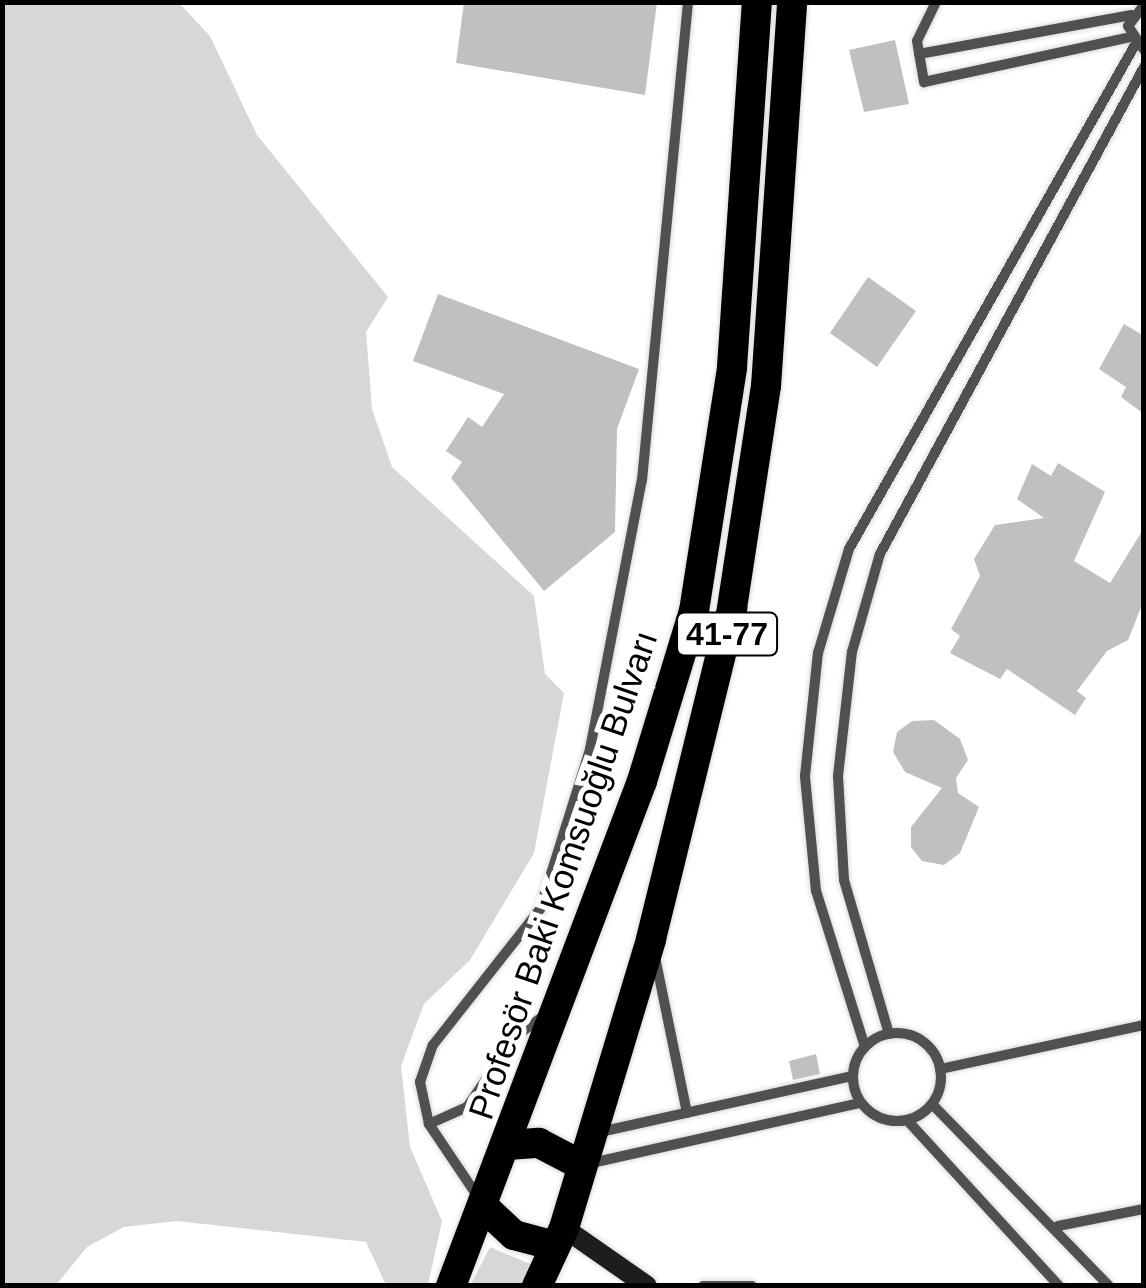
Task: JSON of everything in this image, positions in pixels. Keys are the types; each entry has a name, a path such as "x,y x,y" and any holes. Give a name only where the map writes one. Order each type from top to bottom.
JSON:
{"highway":[{"name":"Profesör Baki Komsuoğlu Bulvarı","path":"450,1286 486,1209 556,1007 664,718 697,595 732,367 757,2"},
{"name":"41-77","path":"537,1286 560,1237 651,938 710,707 752,495 792,2"},
{"path":"507,1145 539,1143 582,1165"},
{"path":"486,1209 514,1236 560,1237"}],"main road":[{"path":"560,1237 647,1286"}],"lane":[{"path":"486,1209 429,1124 424,1064 540,909 590,748 642,480 688,2"},
{"path":"936,2 917,42 924,82 1136,44"},
{"path":"865,1047 816,892 805,776 818,654 849,549 1136,44 1136,8 919,54"},
{"path":"889,1034 844,880 838,776 852,652 880,554 1144,67"},
{"path":"651,938 687,1113"},
{"path":"429,1124 467,1107 516,1036 556,1007"},
{"path":"940,1068 1144,1025"},
{"path":"889,1034 921,1040 940,1068 932,1104 907,1120 880,1118 860,1103 853,1076 865,1047 889,1034"},
{"path":"590,1134 853,1076"},
{"path":"582,1165 860,1103"},
{"path":"932,1104 1058,1226 1108,1286"},
{"path":"907,1120 1058,1286"},
{"path":"1058,1226 1144,1209"},
{"path":"712,1285 752,1286"}],"shaded area":[{"path":"3,2 179,3 210,36 257,135 388,297 366,332 372,409 392,467 534,596 545,674 564,693 534,853 470,960 424,1004 401,1066 410,1147 442,1221 428,1285 386,1285 366,1242 177,1221 124,1227 87,1247 56,1285 3,1285"},
{"path":"490,1247 535,1266 523,1285 470,1286"}],"building":[{"path":"464,2 657,2 645,95 456,63"},
{"path":"895,40 909,104 864,112 849,50"},
{"path":"868,277 916,311 877,367 830,333"},
{"path":"438,294 639,369 617,429 615,532 544,591 451,478 462,462 446,451 468,417 482,427 504,394 413,361"},
{"path":"1124,324 1144,336 1144,414 1121,397 1126,387 1099,369"},
{"path":"1058,463 1105,492 1074,561 1110,583 1144,528 1144,600 1128,640 1107,651 1077,691 1086,698 1075,715 1007,669 1000,679 950,653 960,636 951,629 980,576 974,559 995,525 1044,518 1017,499 1032,464 1051,476"},
{"path":"934,720 960,739 968,760 956,778 958,793 979,807 960,853 944,865 922,861 911,847 911,827 942,788 905,772 893,752 897,732 912,721"},
{"path":"816,1054 820,1074 793,1080 789,1061"}]}
